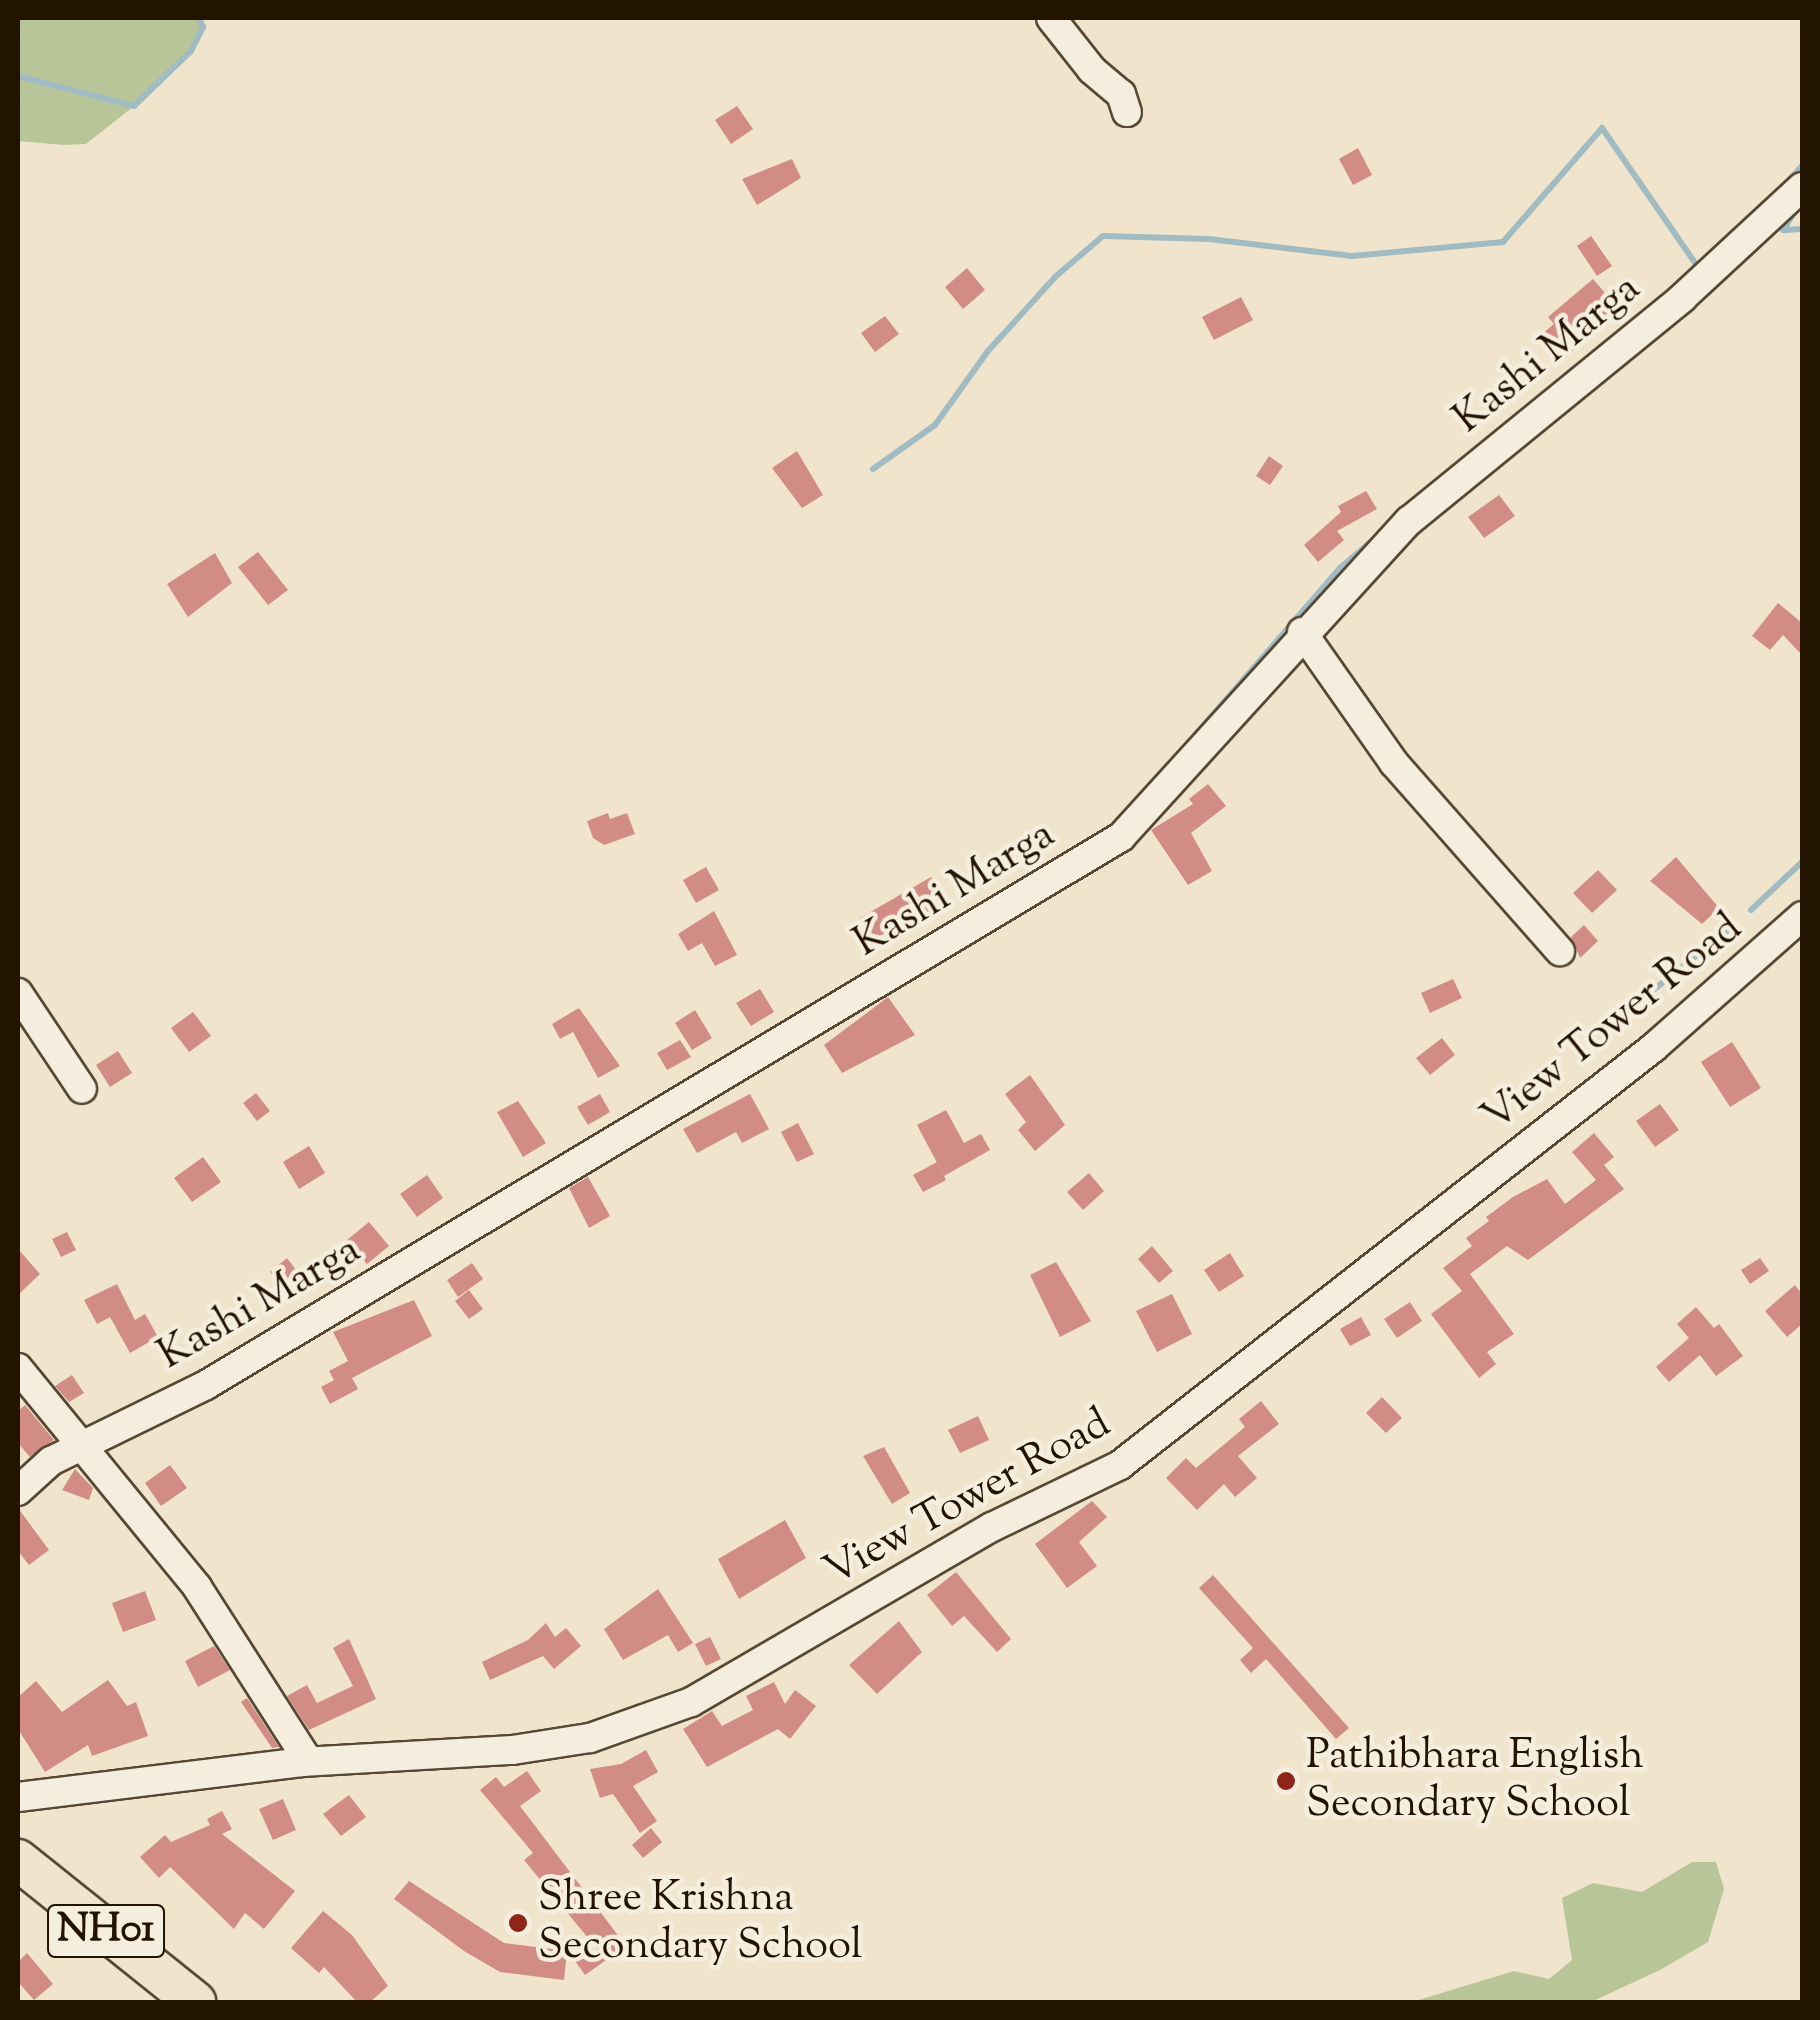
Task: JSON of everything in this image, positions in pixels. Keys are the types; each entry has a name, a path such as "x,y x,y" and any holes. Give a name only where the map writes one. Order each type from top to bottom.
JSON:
{"highway":[{"name":"NH01","path":"18,1860 196,2002"}],"street":[{"path":"1051,18 1092,70 1121,94 1128,112"},
{"name":"Kashi Marga","path":"18,1491 85,1444 206,1385 1120,837 1302,632 1409,520 1682,298 1802,187"},
{"path":"1302,632 1394,763 1560,951"},
{"name":"View Tower Road","path":"18,1797 302,1762 513,1750 590,1738 674,1708 992,1527 1120,1464 1653,1048 1802,916"},
{"path":"18,994 82,1089"},
{"path":"18,1368 85,1444 197,1588 305,1756 302,1762"}],"green space":[{"path":"18,18 199,18 203,27 191,51 134,106 86,144 64,145 18,141"},
{"path":"1692,1862 1716,1862 1724,1889 1708,1942 1660,1970 1591,2002 1412,2002 1514,1971 1549,1979 1572,1960 1562,1898 1593,1883 1642,1892"}],"building":[{"path":"737,106 753,129 731,144 715,120"},
{"path":"1358,148 1372,175 1353,185 1339,159"},
{"path":"792,159 801,178 757,205 742,179"},
{"path":"1591,236 1612,266 1597,276 1577,246"},
{"path":"967,268 985,290 963,309 945,287"},
{"path":"1593,279 1618,308 1563,360 1542,334 1554,324 1548,317"},
{"path":"1241,297 1253,320 1214,340 1202,317"},
{"path":"885,316 899,334 875,352 861,333"},
{"path":"797,451 823,495 802,508 772,468"},
{"path":"1269,456 1283,466 1270,485 1256,476"},
{"path":"1366,491 1377,509 1337,531 1344,540 1318,562 1304,545 1341,512 1338,506"},
{"path":"1499,495 1515,516 1484,538 1468,517"},
{"path":"258,552 288,590 268,605 238,567"},
{"path":"215,553 232,583 188,617 167,584"},
{"path":"1778,603 1802,623 1802,655 1783,635 1770,650 1752,636"},
{"path":"1208,784 1226,806 1191,833 1212,871 1188,885 1151,830 1193,804 1189,799"},
{"path":"608,813 610,819 627,813 635,834 604,845 593,838 587,821"},
{"path":"1676,857 1719,908 1702,924 1650,881"},
{"path":"706,867 719,890 696,903 683,880"},
{"path":"1598,870 1617,890 1592,913 1573,893"},
{"path":"931,877 948,903 871,940 860,918"},
{"path":"714,911 737,955 715,966 702,943 688,951 678,934"},
{"path":"1584,925 1598,941 1580,958 1571,937"},
{"path":"1453,979 1462,998 1430,1013 1421,993"},
{"path":"760,989 774,1012 751,1026 736,1003"},
{"path":"888,997 915,1035 842,1073 824,1045"},
{"path":"579,1008 620,1066 598,1078 573,1032 560,1039 552,1024"},
{"path":"695,1010 712,1038 692,1050 675,1023"},
{"path":"193,1012 211,1036 189,1052 171,1028"},
{"path":"1442,1038 1455,1055 1430,1075 1416,1058"},
{"path":"680,1040 691,1057 667,1070 657,1053"},
{"path":"1732,1042 1761,1088 1730,1107 1701,1062"},
{"path":"118,1051 132,1073 110,1087 96,1065"},
{"path":"1030,1075 1065,1125 1035,1151 1018,1130 1026,1122 1005,1094"},
{"path":"256,1093 270,1111 257,1121 243,1103"},
{"path":"600,1094 610,1112 588,1125 577,1107"},
{"path":"750,1094 769,1129 742,1143 736,1132 697,1153 683,1129"},
{"path":"518,1101 546,1143 523,1157 497,1112"},
{"path":"1660,1104 1679,1130 1655,1147 1636,1121"},
{"path":"946,1110 964,1143 981,1134 990,1150 944,1176 917,1125"},
{"path":"798,1123 814,1154 797,1162 781,1132"},
{"path":"1594,1133 1614,1157 1604,1165 1624,1189 1528,1260 1507,1246 1470,1274 1514,1334 1487,1352 1496,1364 1479,1378 1431,1314 1462,1291 1443,1268 1472,1246 1466,1238 1513,1197 1547,1179 1565,1204 1596,1180 1572,1152"},
{"path":"309,1146 325,1173 299,1189 283,1162"},
{"path":"203,1157 221,1182 192,1202 174,1178"},
{"path":"937,1162 946,1180 923,1192 913,1175"},
{"path":"1089,1173 1104,1191 1083,1210 1067,1192"},
{"path":"427,1175 443,1198 417,1217 400,1194"},
{"path":"588,1177 610,1216 589,1228 569,1188"},
{"path":"369,1222 389,1246 367,1264 347,1240"},
{"path":"67,1232 76,1250 61,1257 52,1239"},
{"path":"1152,1246 1173,1271 1159,1283 1138,1259"},
{"path":"18,1249 40,1274 18,1295"},
{"path":"1230,1253 1244,1276 1219,1292 1204,1270"},
{"path":"287,1258 308,1286 291,1299 270,1272"},
{"path":"1760,1258 1769,1271 1750,1284 1741,1270"},
{"path":"1056,1262 1091,1321 1060,1337 1030,1275"},
{"path":"472,1263 483,1279 458,1297 447,1280"},
{"path":"117,1284 135,1320 145,1314 158,1337 130,1353 110,1317 97,1324 84,1300"},
{"path":"1795,1285 1802,1294 1802,1324 1787,1337 1765,1311"},
{"path":"469,1290 483,1309 469,1319 455,1301"},
{"path":"1172,1294 1192,1334 1157,1352 1136,1311"},
{"path":"414,1300 432,1336 352,1378 358,1389 330,1404 321,1387 334,1380 329,1371 348,1361 333,1332"},
{"path":"1410,1302 1422,1321 1397,1338 1384,1319"},
{"path":"1696,1307 1714,1328 1719,1324 1743,1356 1716,1376 1700,1355 1669,1382 1656,1367 1689,1338 1677,1324"},
{"path":"1361,1317 1371,1335 1350,1346 1340,1329"},
{"path":"72,1375 84,1393 69,1402 55,1386"},
{"path":"1382,1397 1402,1418 1386,1433 1366,1413"},
{"path":"1261,1401 1279,1424 1238,1456 1257,1478 1235,1497 1224,1484 1197,1510 1166,1478 1186,1458 1196,1468 1245,1427 1239,1419"},
{"path":"25,1405 54,1440 30,1457 18,1443 18,1411"},
{"path":"978,1416 989,1440 960,1453 948,1430"},
{"path":"884,1447 910,1493 892,1504 863,1456"},
{"path":"170,1465 187,1488 161,1506 145,1483"},
{"path":"75,1469 93,1488 89,1500 62,1490"},
{"path":"1092,1501 1107,1517 1079,1542 1097,1566 1067,1588 1035,1544"},
{"path":"18,1508 49,1550 29,1565 18,1551"},
{"path":"785,1520 806,1558 739,1599 718,1559"},
{"path":"956,1572 1011,1639 997,1652 964,1616 952,1626 927,1595"},
{"path":"1213,1575 1349,1728 1336,1739 1266,1659 1251,1673 1240,1660 1253,1648 1199,1588"},
{"path":"658,1589 693,1643 678,1652 668,1635 623,1660 604,1629"},
{"path":"145,1591 156,1620 123,1632 112,1603"},
{"path":"899,1621 922,1652 877,1694 849,1665"},
{"path":"546,1623 555,1637 566,1628 581,1646 554,1669 543,1656 490,1680 482,1662 528,1640"},
{"path":"710,1637 721,1659 706,1666 695,1644"},
{"path":"349,1639 376,1699 309,1730 287,1696 307,1685 317,1703 353,1686 333,1648"},
{"path":"214,1646 230,1670 198,1687 185,1661"},
{"path":"108,1680 127,1706 136,1702 148,1736 92,1756 88,1745 45,1772 18,1729 18,1697 36,1681 62,1712"},
{"path":"774,1682 785,1704 795,1690 816,1706 790,1739 778,1729 707,1767 683,1729 712,1711 722,1726 753,1710 746,1696"},
{"path":"247,1698 279,1747 272,1748 241,1702"},
{"path":"646,1750 658,1772 633,1786 657,1821 640,1833 613,1794 600,1798 590,1769 621,1764"},
{"path":"527,1771 541,1791 520,1806 626,1946 585,1975 568,1951 602,1955 524,1860 533,1853 480,1790 496,1777 504,1787"},
{"path":"349,1795 366,1817 341,1836 323,1814"},
{"path":"283,1799 296,1830 273,1840 259,1809"},
{"path":"222,1811 232,1829 222,1834 295,1891 264,1929 245,1913 234,1929 170,1867 159,1878 140,1857 165,1835 171,1842 210,1825 207,1819"},
{"path":"651,1828 662,1842 643,1858 632,1845"},
{"path":"409,1881 504,1943 567,1951 564,1980 500,1972 464,1951 394,1899"},
{"path":"323,1911 352,1935 388,1986 370,2002 357,2002 324,1967 319,1973 291,1948"},
{"path":"27,1953 53,1984 34,2000 18,1982 18,1962"}],"waterway":[{"path":"18,76 134,106 191,51 203,27 199,18"},
{"path":"873,469 935,425 988,351 1055,277 1103,236 1209,239 1352,256 1503,242 1602,128 1698,267"},
{"path":"1787,183 1802,166"},
{"path":"1783,230 1796,210"},
{"path":"1784,230 1802,229"},
{"path":"1191,740 1340,568 1382,532"},
{"path":"1751,910 1802,862"},
{"path":"1616,1020 1727,931"}],"place":[{"name":"Pathibhara English Secondary School","path":"1286,1781"},
{"name":"Shree Krishna Secondary School","path":"518,1923"}]}
